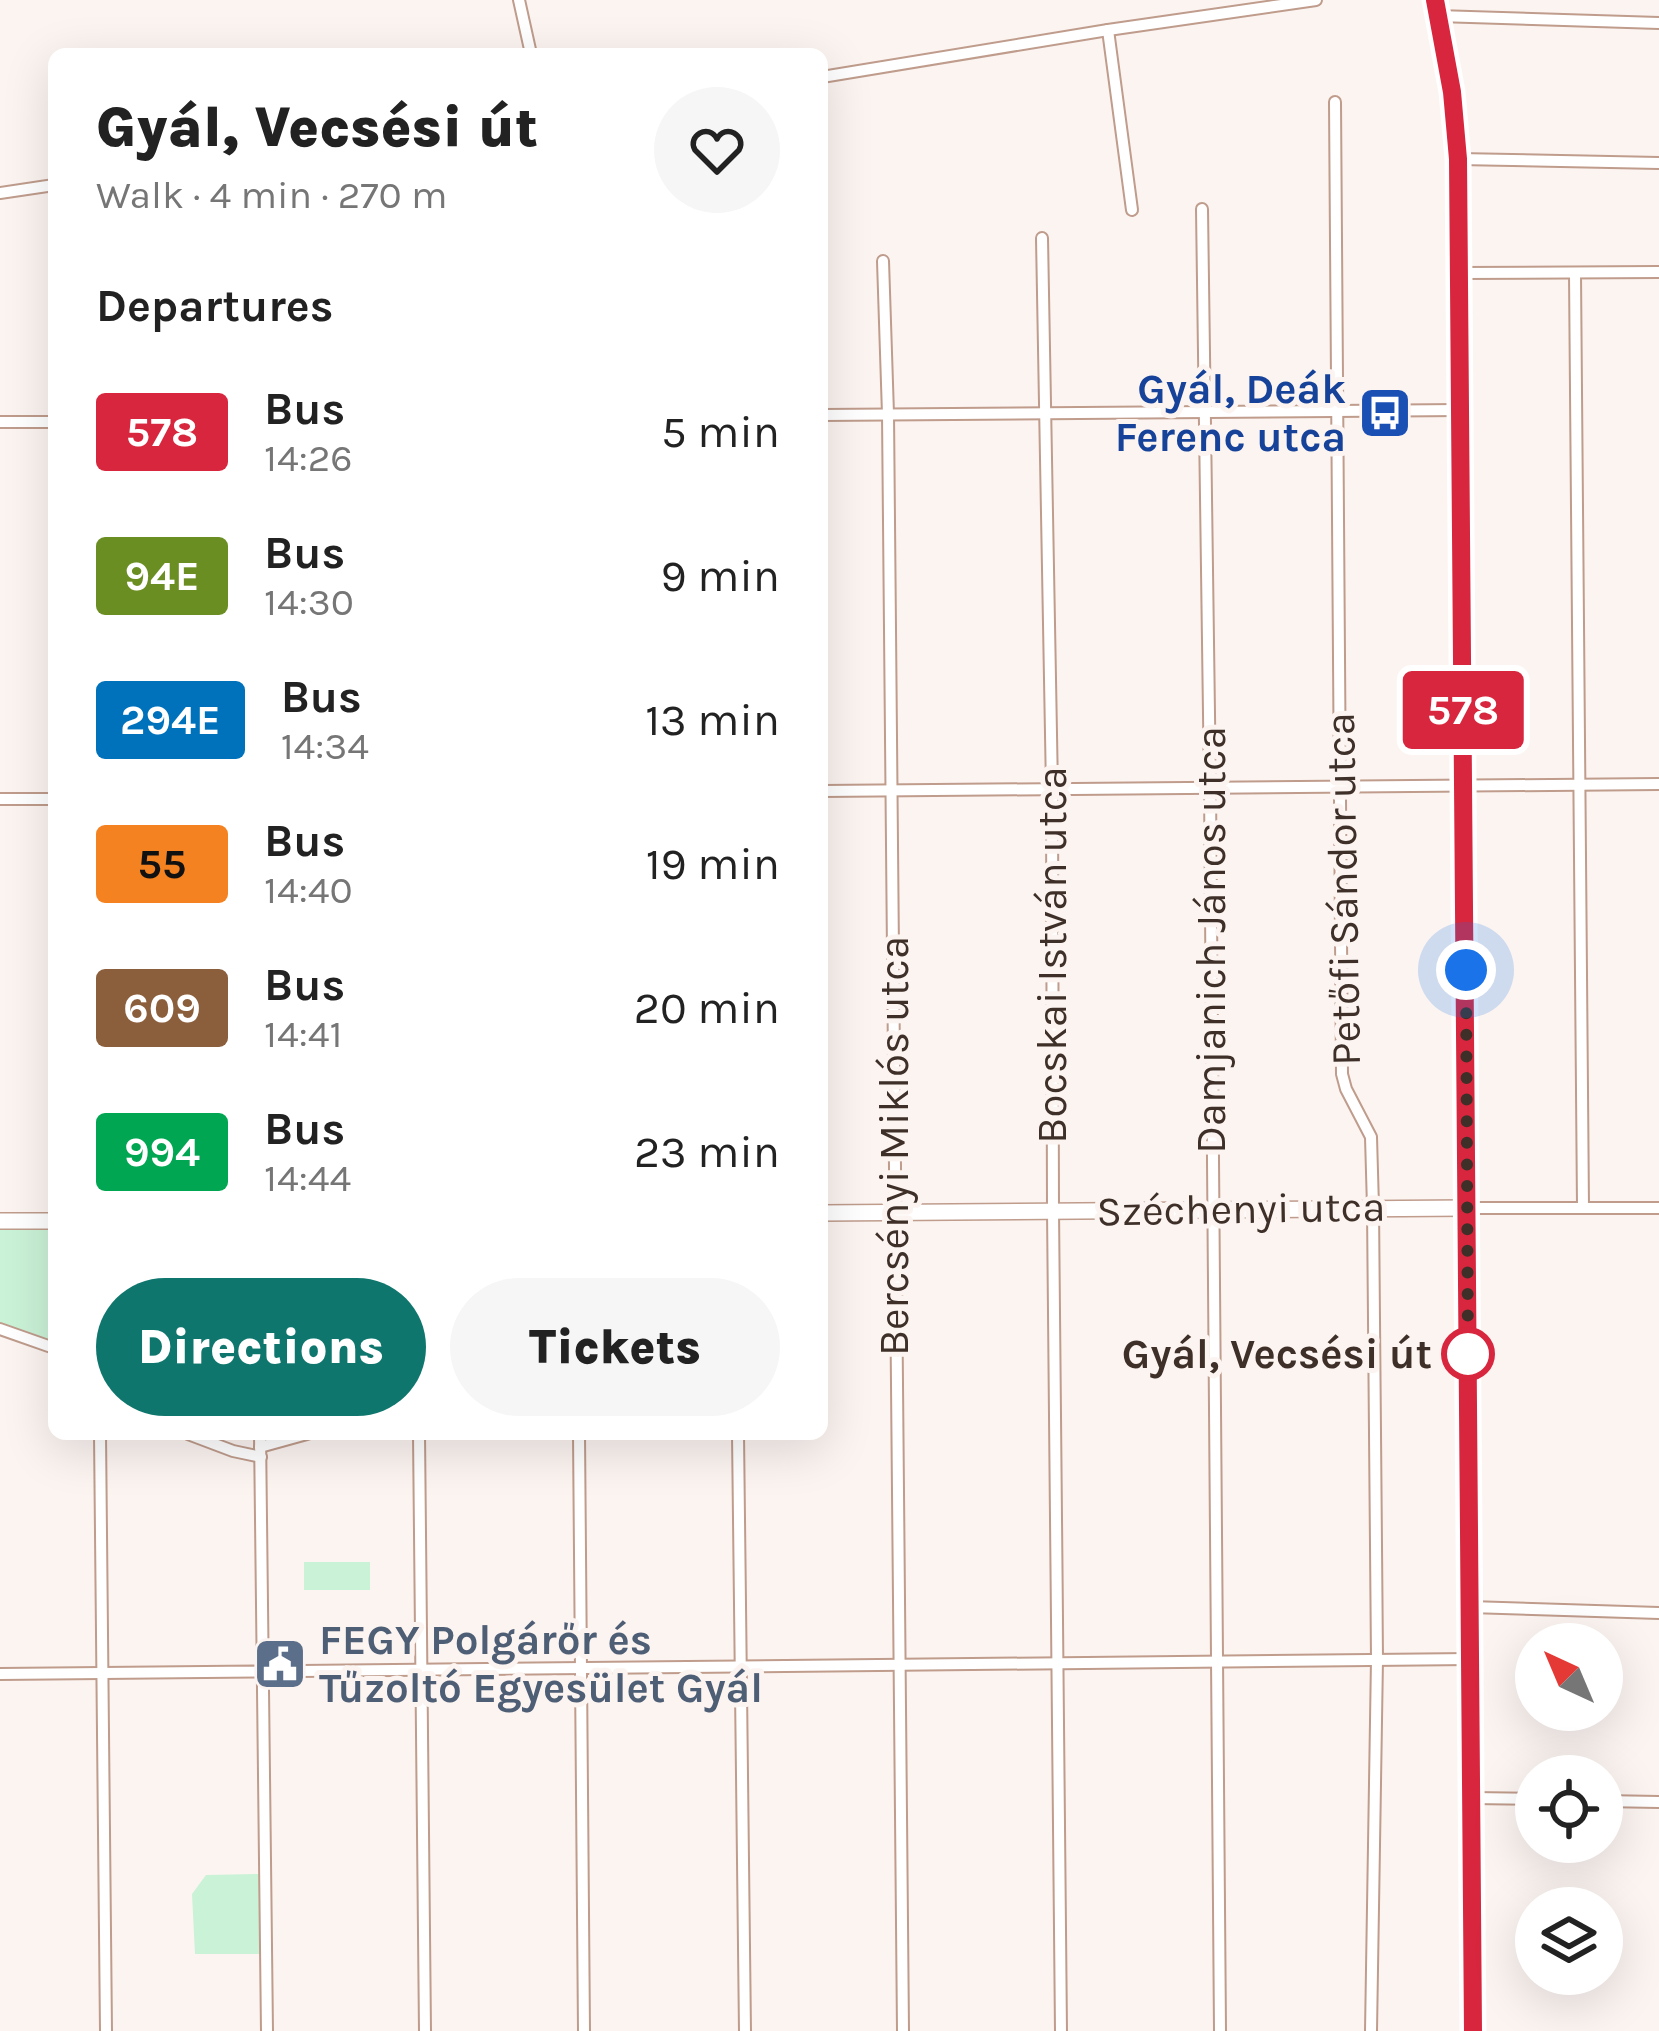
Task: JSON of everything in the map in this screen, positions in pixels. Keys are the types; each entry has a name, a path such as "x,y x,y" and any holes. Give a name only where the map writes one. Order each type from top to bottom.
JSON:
{"main road":[{"path":"1436,8 1452,92 1458,159 1473,2031"},
{"name":"Széchenyi utca","path":"828,1213 1467,1208"},
{"path":"0,1221 48,1221"}],"street":[{"path":"519,0 530,48"},
{"path":"828,76 1312,0"},
{"path":"1436,8 1659,23"},
{"path":"1108,30 1132,210"},
{"name":"Petőfi Sándor utca","path":"1335,102 1342,1074 1371,1137 1373,1207 1377,1659 1371,2031"},
{"path":"1458,159 1659,163"},
{"path":"0,193 48,186"},
{"name":"Damjanich János utca","path":"1202,208 1220,2031"},
{"name":"Bocskai István utca","path":"1042,238 1052,789 1061,2031"},
{"name":"Bercsényi Miklós utca","path":"883,261 903,2031"},
{"path":"1460,273 1659,272"},
{"path":"1575,274 1583,1208"},
{"path":"828,415 1461,410"},
{"path":"0,422 48,422"},
{"path":"828,791 1659,784"},
{"path":"0,799 48,799"},
{"name":"Széchenyi utca","path":"1467,1208 1659,1208"},
{"path":"0,1329 48,1346"},
{"path":"100,1440 106,2031"},
{"path":"204,1440 232,1450 260,1446 267,2031"},
{"path":"419,1440 425,2031"},
{"path":"579,1440 584,2031"},
{"path":"738,1440 745,2031"},
{"path":"1470,1607 1659,1613"},
{"path":"0,1674 1471,1659"},
{"path":"1472,1798 1515,1799"},
{"path":"1623,1801 1659,1802"}],"green space":[{"path":"0,1227 48,1227 48,1342 0,1325"},
{"path":"304,1562 370,1562 370,1590 304,1590"},
{"path":"259,1874 259,1954 195,1954 192,1894 206,1875"}],"bus line":[{"name":"578","path":"1435,0 1452,92 1458,159 1473,2031"}],"place":[{"name":"Gyál, Deák Ferenc utca","path":"1385,413"},
{"name":"Gyál, Vecsési út","path":"1468,1354"},
{"name":"FEGY Polgárőr és Tűzoltó Egyesület Gyál","path":"280,1664"}],"route":[{"path":"1466,970 1468,1361 1468,1354"}]}
